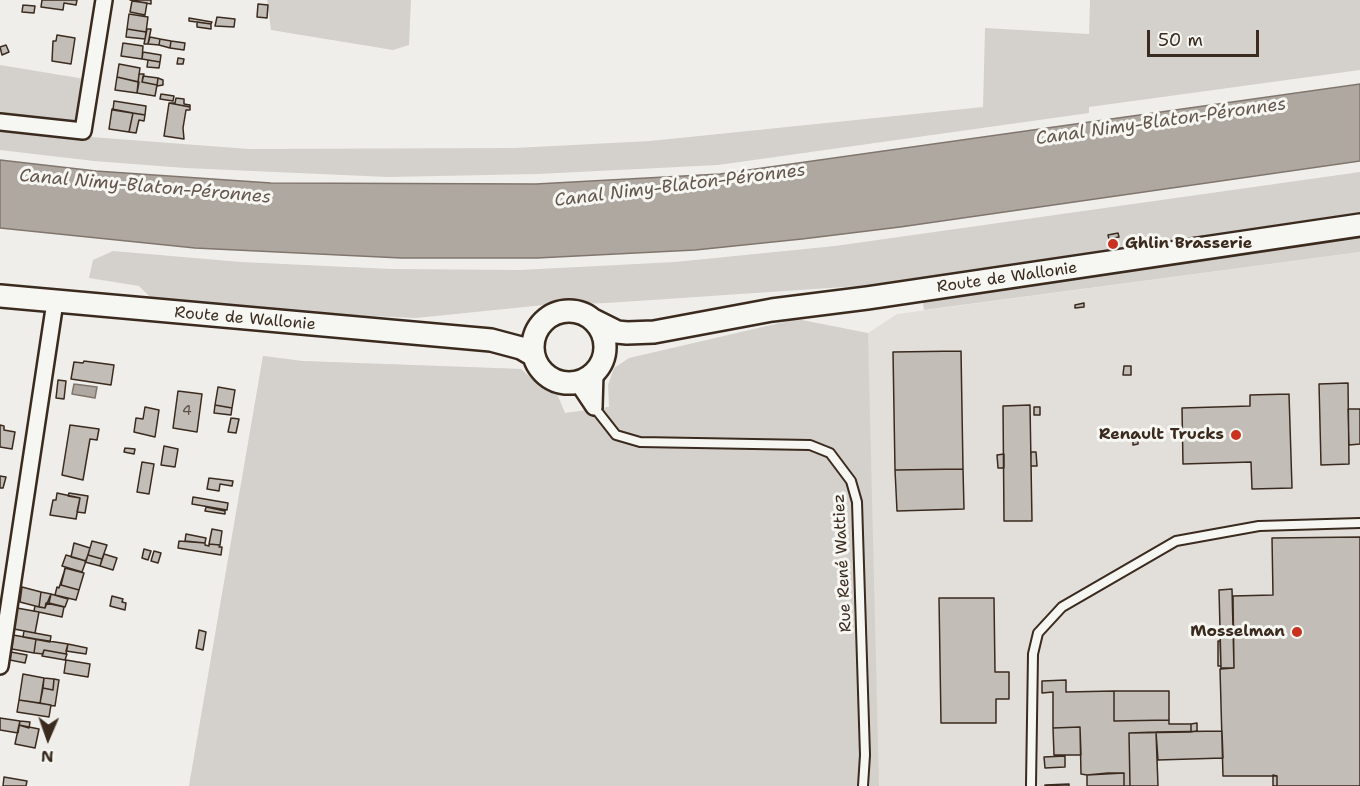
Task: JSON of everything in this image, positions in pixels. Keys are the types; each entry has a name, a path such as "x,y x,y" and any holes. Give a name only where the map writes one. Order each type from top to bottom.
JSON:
{"main road":[{"name":"Route de Wallonie","path":"654,332 772,310 1360,225"},
{"name":"Route de Wallonie","path":"0,296 491,340"},
{"path":"491,340 520,336 551,315 562,311 584,314 617,332 654,332"},
{"path":"591,373 605,355 604,336 593,320"},
{"path":"542,322 533,343 533,355 537,366 555,381 566,383 591,373 619,347 654,332"},
{"path":"491,340 521,348 533,355"}],"street":[{"path":"0,122 83,131 104,0"},
{"path":"0,666 55,302"},
{"path":"591,373 594,407"}],"lane":[{"name":"Rue René Wattiez","path":"594,407 616,435 640,442 810,445 830,453 851,481 857,502 865,755 863,786"},
{"path":"1031,785 1032,654 1038,633 1062,607 1176,541 1259,526 1360,523"}],"shaded area":[{"path":"267,0 411,0 409,45 393,50 271,30"},
{"path":"1090,0 1360,0 1360,70 1089,107 1089,113 718,165 538,174 388,177 185,168 94,161 0,150 0,65 91,80 83,131 91,137 249,149 515,148 650,141 983,107 985,28 1089,34"},
{"path":"1360,172 1360,215 859,286 544,305 416,318 253,311 151,298 139,286 89,278 93,260 113,251 241,262 391,269 520,270 675,262 835,246"},
{"path":"1360,235 1360,252 924,310 922,298"},
{"path":"1360,252 1360,786 189,786 263,356 302,361 521,369 539,385 557,394 565,413 609,407 868,333 897,314"},
{"path":"797,319 868,333 879,786 189,786 263,356 302,361 521,369 539,385 557,394 565,413 609,407 608,385 614,368 629,358"}],"water":[{"name":"Canal Nimy-Blaton-Péronnes","path":"1360,84 1360,161 802,239 695,250 537,258 401,258 195,248 0,228 0,160 96,171 271,183 536,184 720,174"},
{"path":"74,384 97,387 95,398 72,394"}],"building":[{"path":"42,0 77,0 76,5 64,3 63,10 41,7"},
{"path":"130,0 151,0 151,4"},
{"path":"132,1 147,3 145,15 130,12"},
{"path":"258,4 268,5 267,18 257,17"},
{"path":"23,5 35,6 34,13 22,12"},
{"path":"129,14 148,17 146,32 127,29"},
{"path":"217,17 235,19 234,27 215,26"},
{"path":"189,18 212,22 211,24 189,21"},
{"path":"197,22 211,24 211,29 197,27"},
{"path":"127,29 146,32 145,39 126,37"},
{"path":"147,29 151,29 148,44 144,44"},
{"path":"57,35 75,38 71,64 52,61 53,41 56,41"},
{"path":"150,37 160,39 159,45 148,44"},
{"path":"160,39 171,41 170,48 159,45"},
{"path":"171,41 185,43 184,50 170,48"},
{"path":"123,43 143,46 142,59 121,56"},
{"path":"6,45 9,52 2,55 0,47"},
{"path":"143,52 161,55 160,62 142,59"},
{"path":"178,58 184,59 183,64 177,64"},
{"path":"148,60 160,62 159,68 147,67"},
{"path":"119,64 140,68 138,82 117,77"},
{"path":"139,74 144,74 142,82 157,85 155,96 137,93"},
{"path":"143,76 158,78 157,85 142,82"},
{"path":"117,77 139,82 137,93 115,90"},
{"path":"158,78 163,80 163,85 157,86"},
{"path":"161,94 174,96 173,101 160,99"},
{"path":"176,98 184,99 184,104 190,107 169,103 175,103"},
{"path":"114,101 146,106 145,115 113,110"},
{"path":"169,103 190,107 190,110 186,110 184,139 164,136"},
{"path":"112,109 133,113 129,132 109,129"},
{"path":"133,113 145,115 144,121 139,120 136,133 129,132"},
{"path":"1118,233 1119,237 1109,239 1108,235"},
{"path":"1084,303 1084,307 1075,308 1075,305"},
{"path":"961,351 963,469 895,470 893,352"},
{"path":"84,361 114,365 111,385 71,379 74,362 83,363"},
{"path":"1124,366 1131,366 1131,375 1123,375"},
{"path":"58,380 66,381 64,399 56,398"},
{"path":"1348,383 1349,464 1321,465 1319,384"},
{"path":"218,387 235,390 232,408 215,405"},
{"path":"178,391 202,394 197,432 173,428"},
{"name":"Renault Trucks","path":"1289,394 1292,488 1252,489 1251,462 1183,464 1182,408 1250,406 1250,395"},
{"path":"215,405 232,408 231,415 214,413"},
{"path":"1030,405 1032,521 1004,521 1003,406"},
{"path":"145,407 159,410 155,437 134,432 136,418 143,419"},
{"path":"1034,407 1040,407 1040,415 1034,415"},
{"path":"1348,409 1360,409 1360,444 1349,445"},
{"path":"231,418 239,419 236,433 228,432"},
{"path":"0,425 4,426 4,430 15,432 12,449 0,447"},
{"path":"70,425 99,429 97,440 90,439 83,480 62,475"},
{"path":"1133,435 1138,436 1138,444 1133,445"},
{"path":"164,446 178,449 175,467 161,465"},
{"path":"125,448 135,449 134,454 124,452"},
{"path":"1031,452 1036,452 1037,466 1031,466"},
{"path":"1004,454 1004,468 998,468 997,455"},
{"path":"142,462 154,464 149,494 137,492"},
{"path":"963,469 964,509 897,511 895,470"},
{"path":"0,476 6,477 3,488 0,488"},
{"path":"209,478 233,481 232,486 220,484 219,491 207,489"},
{"path":"57,493 80,498 76,519 50,515"},
{"path":"69,493 88,496 85,513 77,512 80,498 68,496"},
{"path":"193,497 228,503 227,510 192,504"},
{"path":"206,507 225,511 225,514 205,511"},
{"path":"212,529 222,531 220,545 209,544"},
{"path":"186,534 206,538 205,543 185,541"},
{"name":"Mosselman","path":"1360,537 1360,786 1277,786 1277,776 1223,776 1220,669 1234,668 1233,596 1273,595 1272,538"},
{"path":"92,541 107,545 102,559 88,555"},
{"path":"179,541 205,543 209,546 209,544 220,545 221,555 178,548"},
{"path":"74,543 90,548 86,561 71,557"},
{"path":"144,549 151,551 148,560 142,558"},
{"path":"154,551 161,553 158,563 151,561"},
{"path":"104,554 117,558 113,570 100,566"},
{"path":"66,555 86,561 82,572 62,566"},
{"path":"88,555 102,559 100,566 85,562"},
{"path":"65,568 84,573 79,590 61,585"},
{"path":"65,569 61,585 79,590 76,600 55,595"},
{"path":"22,587 41,592 39,607 20,602"},
{"path":"1232,589 1234,668 1221,668 1219,590"},
{"path":"41,592 51,594 45,608 39,607"},
{"path":"51,594 68,599 65,607 49,603"},
{"path":"112,596 123,599 122,602 126,603 125,610 110,606"},
{"path":"939,598 994,598 995,672 1009,672 1009,699 996,699 996,723 941,723"},
{"path":"46,603 64,607 62,617 34,611 35,606 45,608"},
{"path":"17,608 39,612 35,633 14,629"},
{"path":"199,630 206,632 203,650 196,648"},
{"path":"24,631 51,636 50,642 23,637"},
{"path":"13,635 36,639 34,653 12,649"},
{"path":"36,639 68,644 66,654 44,650 43,654 34,653"},
{"path":"1218,641 1220,641 1221,666 1218,666"},
{"path":"68,644 87,648 86,654 66,651"},
{"path":"44,650 67,654 65,660 42,656"},
{"path":"11,652 27,655 25,663 10,660"},
{"path":"66,660 90,664 88,677 64,673"},
{"path":"23,674 44,678 40,703 19,700"},
{"path":"44,678 54,679 53,690 43,688"},
{"path":"54,679 59,680 55,706 40,703 43,688 53,690"},
{"path":"1066,680 1066,692 1114,691 1114,721 1169,720 1169,724 1191,724 1191,732 1129,733 1130,786 1124,786 1124,773 1081,774 1080,727 1053,728 1053,692 1042,693 1042,681"},
{"path":"1114,691 1169,691 1169,720 1114,721"},
{"path":"19,700 51,705 49,717 17,712"},
{"path":"0,718 20,721 18,733 0,730"},
{"path":"20,721 30,722 29,728 19,725"},
{"path":"1197,723 1197,731 1191,732 1191,724"},
{"path":"19,725 39,729 35,748 15,744"},
{"path":"1080,727 1081,755 1054,755 1053,728"},
{"path":"1222,731 1223,758 1158,760 1156,732"},
{"path":"1156,732 1158,786 1130,786 1129,733"},
{"path":"1065,756 1065,767 1045,768 1044,757"},
{"path":"1124,773 1124,786 1087,786 1087,775"},
{"path":"1273,775 1277,776 1277,786 1273,786"},
{"path":"4,777 27,781 26,786 3,786"},
{"path":"1069,784 1069,786 1045,786 1045,785"}],"place":[{"name":"Ghlin Brasserie","path":"1113,244"},
{"name":"Renault Trucks","path":"1236,435"},
{"name":"Mosselman","path":"1297,632"}]}
